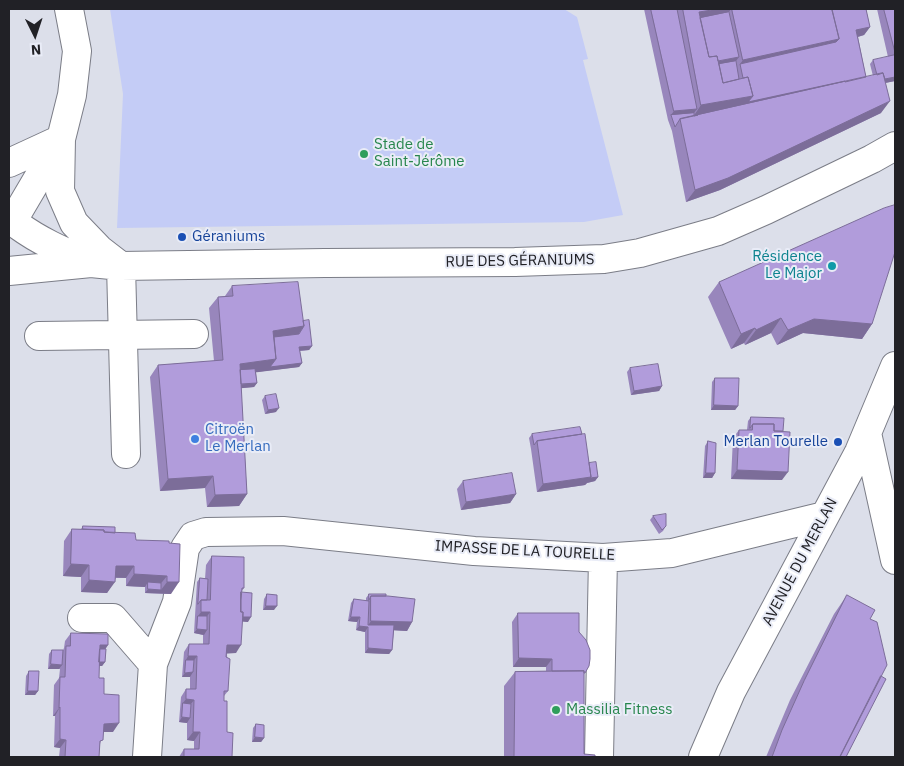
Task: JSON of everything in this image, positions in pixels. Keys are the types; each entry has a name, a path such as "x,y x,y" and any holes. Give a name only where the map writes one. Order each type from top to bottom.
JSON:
{"street":[{"path":"69,9 76,51 72,95 61,140 60,191 74,223 99,249 121,266 126,454"},
{"path":"9,163 61,140"},
{"path":"9,260 15,250 15,210 61,140"},
{"name":"RUE DES GÉRANIUMS","path":"9,271 91,263 121,266 515,262 604,259 640,253 718,231 766,210 895,146"},
{"name":"RUE DES GÉRANIUMS","path":"15,210 30,234 57,249 91,263"},
{"path":"39,336 194,334"},
{"name":"AVENUE DU MERLAN","path":"703,757 731,692 858,452 895,366"},
{"path":"867,433 895,560"},
{"name":"IMPASSE DE LA TOURELLE","path":"153,664 177,602 185,548 193,536 206,532 283,531 474,551 603,558 672,553 824,516"},
{"path":"599,757 603,558"},
{"path":"82,618 112,618 153,664 147,757"}],"shaded area":[{"name":"Stade de Saint-Jérôme","path":"110,9 564,9 577,17 588,59 583,60 623,215 584,222 117,228 123,94"}],"building":[{"path":"651,9 677,9 697,109 674,111"},
{"path":"683,9 718,9 699,12 709,57 717,56 723,83 748,77 753,96 701,105"},
{"path":"732,9 832,9 839,39 743,60"},
{"path":"832,9 866,9 870,27 856,30 866,77 748,102 753,96 748,77 743,78 740,64 836,42 839,39"},
{"path":"884,9 895,9 895,52"},
{"path":"729,12 739,57 718,61 717,56 709,57 700,18"},
{"path":"895,55 895,77 885,79 883,73 877,75 873,60"},
{"path":"736,61 739,79 723,83 719,64"},
{"path":"883,73 890,101 728,178 695,190 680,119"},
{"path":"694,113 694,116 680,119 675,127 671,115"},
{"name":"Résidence Le Major","path":"895,205 895,252 872,324 814,319 788,330 781,318 756,330 755,328 741,334 719,282 884,208"},
{"path":"298,282 304,326 273,331 276,359 240,364 247,494 215,495 213,476 168,479 158,365 223,360 218,297 233,296 232,286"},
{"path":"309,320 312,346 299,347 302,363 270,367 276,359 274,337 299,334 304,326 303,321"},
{"path":"658,364 662,386 634,391 630,368"},
{"path":"255,369 257,383 241,384 240,370"},
{"path":"715,378 739,378 738,406 714,405"},
{"path":"276,394 279,408 268,410 265,396"},
{"path":"751,417 784,418 783,431 774,431 774,424 753,424 750,428"},
{"path":"753,424 774,424 774,431 790,432 788,472 737,470 739,430 752,430"},
{"path":"580,427 582,434 537,441 534,445 532,434"},
{"path":"585,434 591,477 543,484 537,441"},
{"path":"708,441 716,443 715,473 706,473"},
{"path":"596,462 598,477 590,478 589,463"},
{"path":"512,473 516,494 466,502 463,481"},
{"path":"666,514 666,526 662,530 653,516"},
{"path":"83,526 115,527 115,533 104,532 104,530 83,529"},
{"path":"72,529 135,533 136,540 169,541 169,543 180,544 179,582 167,582 167,576 134,574 134,566 116,566 115,582 89,580 89,565 71,564"},
{"path":"212,556 244,557 244,588 242,588 241,600 241,612 243,612 241,645 227,645 226,657 230,659 228,691 224,691 224,701 227,701 227,732 233,733 232,757 184,757 184,749 199,749 200,732 193,732 194,700 186,699 186,689 196,689 197,656 188,656 189,644 209,644 210,612 201,612 201,600 210,600"},
{"path":"200,578 208,579 207,600 201,600 198,604"},
{"path":"148,582 161,583 161,590 148,589"},
{"path":"241,592 252,593 251,617 243,617 243,612 241,612"},
{"path":"267,594 277,595 277,606 266,606"},
{"path":"369,594 386,594 386,596 371,596 369,600"},
{"path":"847,595 875,610 870,619 877,622 887,665 840,757 772,757 804,681"},
{"path":"371,596 415,599 412,622 371,621"},
{"path":"354,599 369,601 368,625 394,625 392,650 368,648 368,627 359,626 360,617 351,617"},
{"path":"518,613 579,613 579,632 586,640 590,650 589,666 585,673 584,671 552,671 552,659 519,658"},
{"path":"198,616 207,616 207,630 197,629"},
{"path":"71,633 108,634 108,645 100,645 99,678 104,678 104,694 119,695 119,723 104,724 99,757 65,757 66,740 60,739 60,677 65,677 66,646 70,646"},
{"path":"100,649 106,649 105,662 99,662"},
{"path":"52,650 63,650 62,665 51,664"},
{"path":"186,660 194,660 193,672 185,673"},
{"path":"29,671 39,671 38,691 28,691"},
{"path":"584,671 584,754 595,755 595,757 514,757 515,672"},
{"path":"881,676 886,679 846,757 840,757"},
{"path":"183,703 191,704 190,718 182,717"},
{"path":"256,724 264,725 264,738 255,737"}],"place":[{"name":"Stade de Saint-Jérôme","path":"364,154"},
{"name":"Géraniums","path":"182,237"},
{"name":"Résidence Le Major","path":"832,266"},
{"name":"Citroën Le Merlan","path":"195,439"},
{"name":"Merlan Tourelle","path":"838,442"},
{"name":"Massilia Fitness","path":"556,710"}]}
